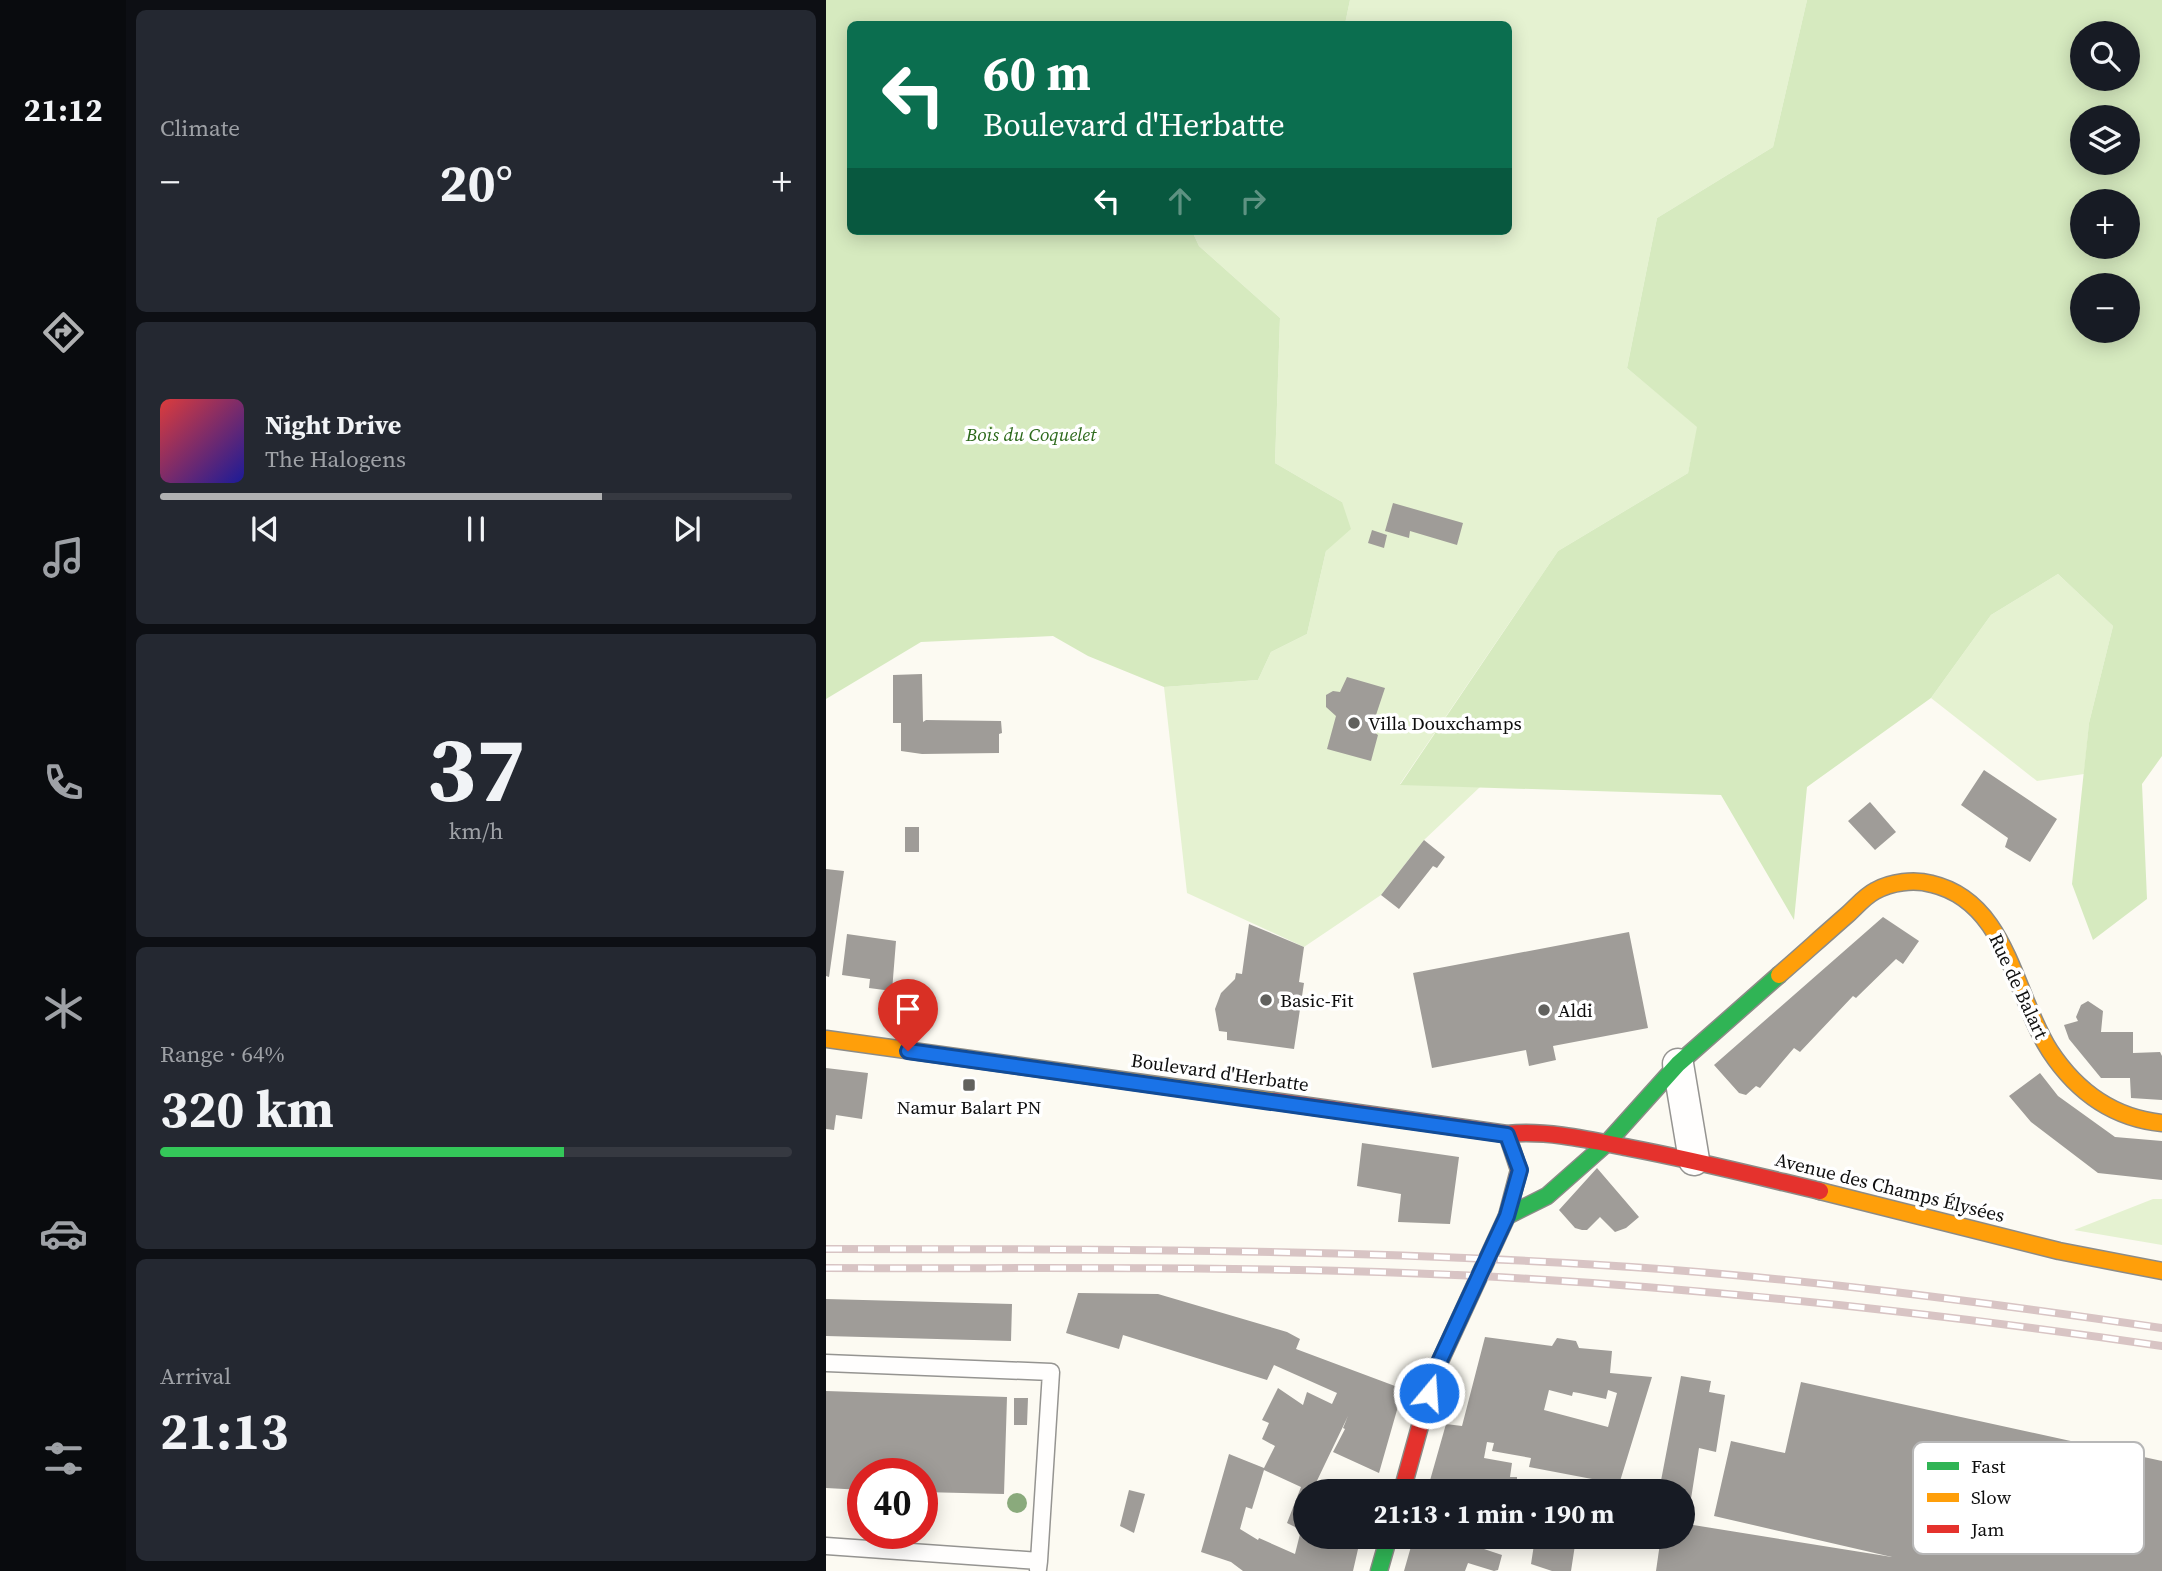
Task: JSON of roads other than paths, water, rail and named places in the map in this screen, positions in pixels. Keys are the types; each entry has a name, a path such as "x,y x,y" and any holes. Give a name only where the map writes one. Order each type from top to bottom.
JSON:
{"street":[{"name":"Rue de Balart","path":"1507,1216 1547,1196 1607,1143 1678,1064 1874,891 1896,882 1917,880 1957,893 1980,911 1999,938 2049,1049 2086,1094 2112,1112 2135,1121 2162,1123"},
{"name":"Boulevard d'Herbatte","path":"826,1039 1507,1135 1530,1132 1607,1143"},
{"path":"1678,1064 1694,1160"},
{"path":"1405,1479 1435,1371 1507,1216 1520,1170 1507,1135"},
{"name":"Avenue des Champs Élysées","path":"1607,1143 1694,1160 2059,1251 2162,1271"},
{"path":"1379,1571 1385,1549"}],"lane":[{"path":"826,1363 1051,1373 1039,1566 826,1546"}],"railway":[{"path":"826,1249 1310,1253 1600,1265 1881,1291 2162,1328"},
{"path":"826,1268 1234,1269 1565,1281 1821,1303 2162,1346"}],"place":[{"name":"Villa Douxchamps","path":"1354,723"},
{"name":"Basic-Fit","path":"1266,1000"},
{"name":"Aldi","path":"1544,1010"},
{"name":"Namur Balart PN","path":"969,1085"}],"park label":[{"name":"Bois du Coquelet","path":"1031,434"}]}
